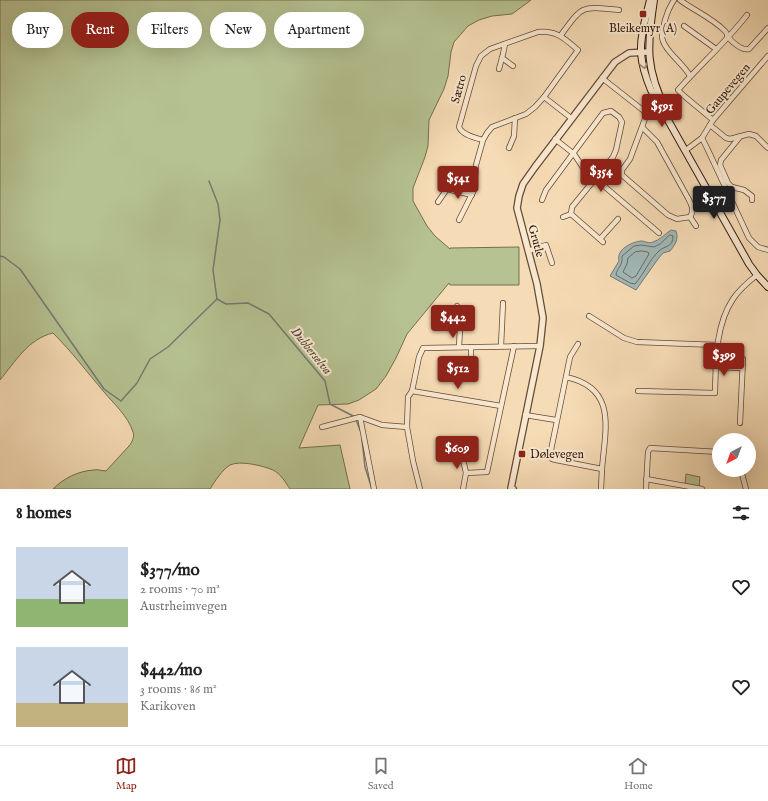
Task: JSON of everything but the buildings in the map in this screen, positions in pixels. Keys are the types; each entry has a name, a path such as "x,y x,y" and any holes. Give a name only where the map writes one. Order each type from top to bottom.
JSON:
{"main road":[{"path":"650,0 643,32 641,53 651,90 745,257 757,275 768,287"},
{"path":"654,0 648,52 655,85 679,139"}],"street":[{"path":"674,0 667,14 662,36 664,44 686,69 690,76"},
{"path":"680,0 692,9 707,17 726,32 728,37 743,49 747,50 768,28"},
{"path":"459,220 472,196 476,182 476,165 483,140 492,127 526,114 544,97 578,50 561,35 581,11 590,8 619,10"},
{"path":"713,120 678,90 747,15"},
{"path":"684,26 716,49"},
{"name":"Sætro","path":"483,140 461,132 460,124 476,66 481,56 490,49 538,32 549,32 561,35"},
{"path":"499,69 505,44"},
{"name":"Grutle","path":"512,489 540,346 543,318 537,284 517,208 519,196 523,184 571,118 615,62 629,54 648,52"},
{"name":"Gaupevegen","path":"686,150 702,138 713,120 768,56"},
{"path":"502,58 513,66"},
{"path":"602,78 644,111 646,116 630,159 622,170 622,175 668,215 677,219 690,217"},
{"path":"544,97 571,118"},
{"path":"542,200 546,190 603,113 611,111 619,117 622,122 616,150 609,162 572,207 571,214"},
{"path":"509,148 514,136 515,118"},
{"path":"710,125 726,138 730,139 749,134 756,136 768,148"},
{"path":"642,127 657,142 688,198 693,211 690,217"},
{"path":"738,137 739,138 721,160 720,165 728,183 732,187 744,190 752,196 752,200"},
{"path":"702,138 749,238 758,247 768,250"},
{"path":"556,139 574,154 584,169 659,233"},
{"path":"438,202 447,189 472,196"},
{"path":"563,217 571,214"},
{"path":"571,214 601,241 618,219"},
{"path":"690,217 696,226"},
{"path":"528,251 546,245 552,263"},
{"path":"638,391 715,394 717,346 726,312 732,300 747,283 757,275"},
{"path":"501,346 503,303"},
{"path":"457,306 461,311 459,347"},
{"path":"589,316 624,338 637,342 717,346"},
{"path":"578,344 570,357 556,420 550,457 556,460 602,469"},
{"path":"466,473 487,472 514,346"},
{"path":"420,489 407,427 408,397 412,391 419,357 423,348 540,346"},
{"path":"471,347 471,362"},
{"path":"740,423 743,359"},
{"path":"716,367 742,368"},
{"path":"566,377 578,381 592,389 601,399 604,406 606,421 601,489"},
{"path":"412,391 501,406"},
{"path":"526,415 556,420"},
{"path":"322,427 360,417 382,425 407,427"},
{"path":"360,417 374,489"},
{"path":"646,489 648,452 650,448 712,452"},
{"path":"461,450 466,473 463,489"},
{"path":"743,477 746,489"},
{"path":"646,479 700,489"}],"green space":[{"path":"0,0 531,0 512,14 492,16 479,20 468,26 454,42 451,52 448,76 444,89 429,120 428,146 413,188 413,201 427,226 435,236 450,249 519,247 519,285 450,285 449,283 407,334 386,376 376,389 359,400 348,404 318,405 299,448 340,445 350,489 290,489 276,471 258,465 240,463 227,467 210,489 53,489 67,478 77,474 96,470 106,471 129,446 133,439 134,434 131,426 120,410 53,333 36,340 29,346 0,380"},
{"path":"686,474 700,477 699,487 685,484"}],"water":[{"path":"671,230 676,231 677,234 675,244 670,251 663,253 636,290 610,276 619,261 622,250 637,242 641,241 650,243 656,241"}],"waterway":[{"path":"209,181 218,204 220,220 213,270 217,299"},
{"path":"0,256 4,257 20,269 104,389 121,401 137,383 150,359 168,347 217,299"},
{"name":"Dubberselva","path":"217,299 226,304 248,303 269,314 325,381 330,404 355,417 360,430"},
{"name":"Dubberselva","path":"362,440 365,467 372,489"}],"place":[{"name":"Bleikemyr (A)","path":"643,14"},
{"name":"Dølevegen","path":"522,454"}]}
